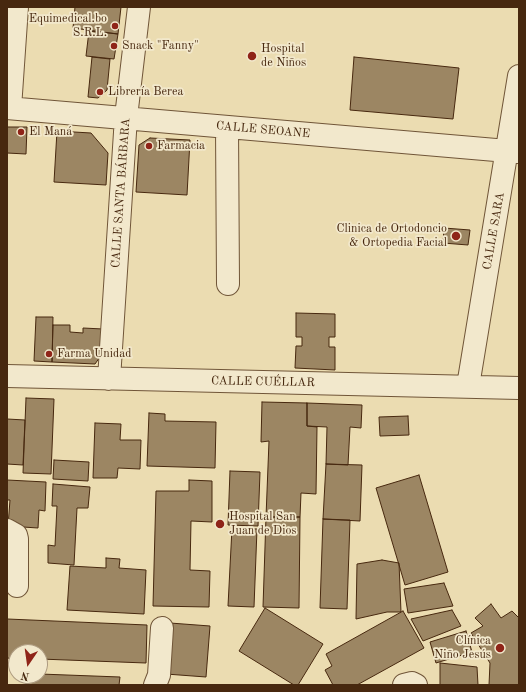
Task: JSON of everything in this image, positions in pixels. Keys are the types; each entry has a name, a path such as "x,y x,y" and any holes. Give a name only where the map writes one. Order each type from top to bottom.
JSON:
{"street":[{"path":"8,108 16,7"},
{"name":"CALLE SANTA BÁRBARA","path":"109,379 126,117 139,7"},
{"name":"CALLE SARA","path":"468,386 513,151 519,76"},
{"name":"CALLE SEOANE","path":"8,108 513,151"},
{"path":"227,127 228,284"},
{"name":"CALLE CUÉLLAR","path":"7,376 519,388"},
{"path":"7,530 16,535 17,539 17,586"},
{"path":"155,685 159,675 162,628"},
{"path":"404,685 412,683 416,685"}],"building":[{"path":"75,7 121,7 118,34 73,28"},
{"path":"89,31 118,34 114,59 86,56"},
{"path":"92,57 110,59 107,90 98,98 88,97"},
{"path":"354,57 459,68 453,119 350,110"},
{"path":"7,127 27,127 26,154 7,153"},
{"path":"57,131 91,133 108,153 106,185 54,182"},
{"path":"150,138 190,140 187,195 136,192 139,145"},
{"name":"Clinica de Ortodoncio & Ortopedia Facial","path":"444,228 470,230 468,245 443,243"},
{"path":"296,313 335,314 335,337 329,337 329,347 335,347 335,370 295,368 296,346 302,346 302,337 296,337"},
{"path":"36,317 53,317 52,362 34,361"},
{"path":"53,325 70,325 70,332 83,333 83,328 103,329 102,354 95,364 52,362"},
{"path":"26,398 54,399 51,474 23,473"},
{"path":"262,402 307,403 307,426 317,427 316,494 301,493 300,517 266,517 269,441 261,442"},
{"path":"307,403 362,405 361,428 350,427 348,465 326,464 327,427 307,426"},
{"path":"149,413 165,414 165,421 216,422 215,468 147,466"},
{"path":"408,416 409,435 380,436 379,417"},
{"path":"7,419 25,420 23,465 7,464"},
{"path":"95,423 121,424 120,440 141,440 140,469 118,468 117,478 93,478"},
{"path":"54,460 89,462 88,481 53,479"},
{"path":"326,464 362,465 360,521 323,519"},
{"path":"230,471 260,472 258,526 228,525"},
{"path":"419,475 448,572 405,585 376,488"},
{"path":"7,480 46,482 45,511 39,510 38,528 8,526 10,500 7,500"},
{"path":"189,480 212,481 212,522 191,521 190,570 210,571 209,607 153,606 156,491 189,491"},
{"path":"53,484 90,487 88,508 77,508 74,565 48,563 48,545 55,546 57,506 52,506"},
{"path":"266,517 300,517 299,608 263,607"},
{"path":"323,519 350,520 347,609 320,608"},
{"path":"232,528 257,529 254,607 228,606"},
{"path":"106,558 120,559 119,568 146,570 144,614 67,610 70,566 106,568"},
{"path":"382,560 399,563 401,612 387,612 356,619 357,564"},
{"path":"444,583 453,606 408,613 404,589"},
{"name":"Clínica Niño Jesús","path":"491,604 501,618 512,611 519,618 519,685 489,685 490,663 471,633 483,626 475,618"},
{"path":"265,608 323,644 298,685 294,685 239,651"},
{"path":"452,610 461,626 423,641 411,619"},
{"path":"403,611 424,648 357,685 333,685 325,670 332,666 326,654"},
{"path":"7,619 147,625 146,663 48,659 48,644 8,644 7,658"},
{"path":"170,623 210,626 206,677 166,674"},
{"path":"466,631 472,652 436,663 430,642"},
{"path":"440,663 477,667 478,685 440,685"},
{"path":"48,674 120,677 119,685 26,685 48,684"}],"place":[{"name":"Equimedical.bo S.R.L.","path":"115,26"},
{"name":"Snack \"Fanny\"","path":"114,46"},
{"name":"Hospital de Niños","path":"252,56"},
{"name":"Librería Berea","path":"100,92"},
{"name":"El Maná","path":"21,132"},
{"name":"Farmacia","path":"149,146"},
{"name":"Clinica de Ortodoncio & Ortopedia Facial","path":"456,236"},
{"name":"Farma Unidad","path":"49,354"},
{"name":"Hospital San Juan de Dios","path":"220,524"},
{"name":"Clínica Niño Jesús","path":"500,648"}]}
